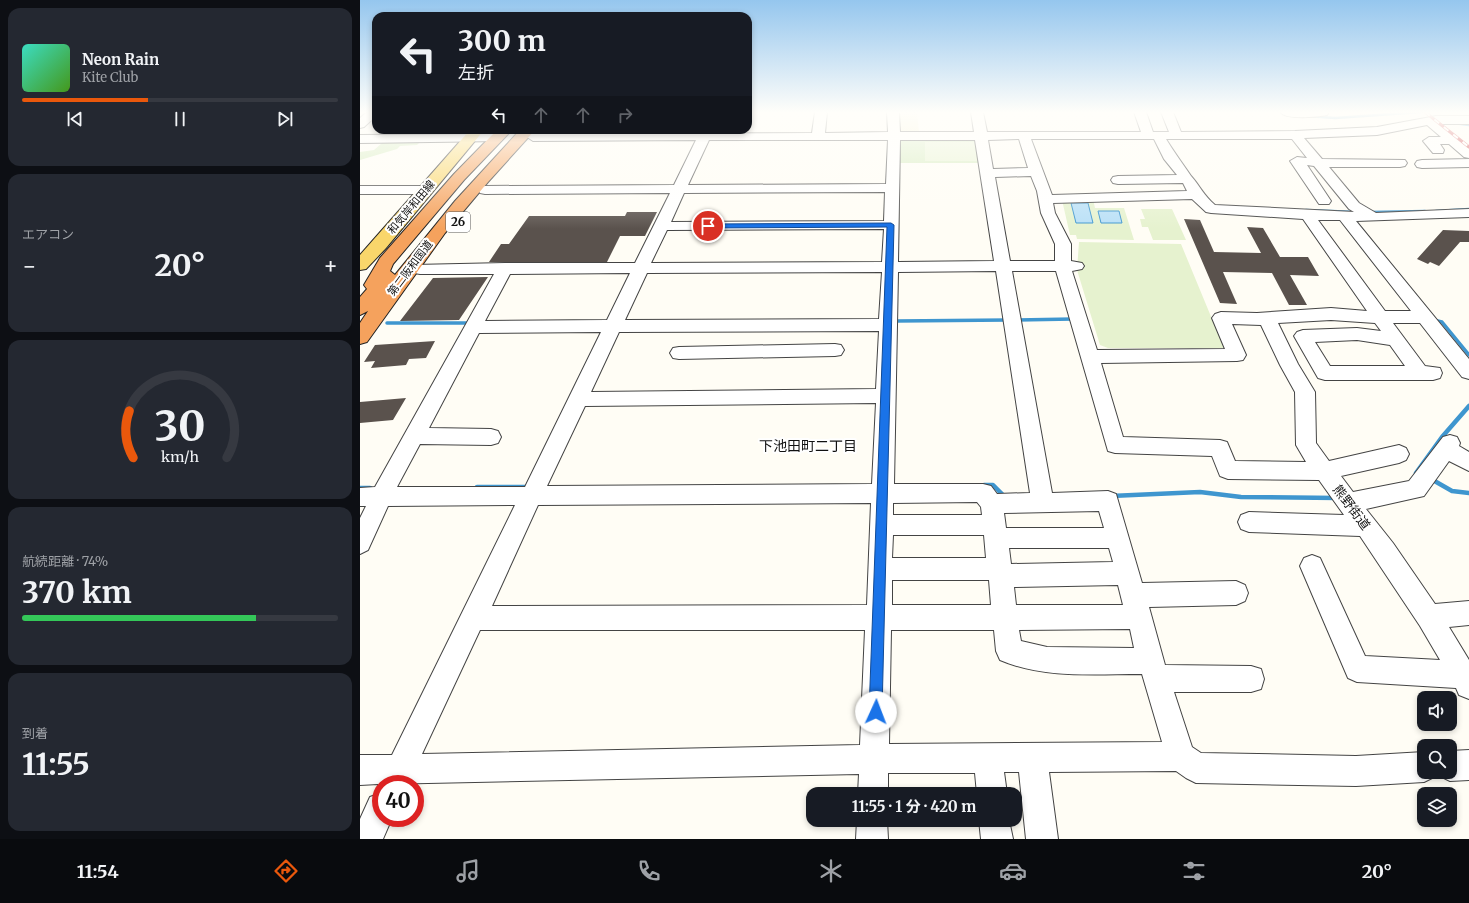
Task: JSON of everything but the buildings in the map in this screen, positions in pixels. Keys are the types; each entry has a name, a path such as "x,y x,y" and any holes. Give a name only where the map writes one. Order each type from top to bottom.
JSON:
{"highway":[{"name":"26","path":"366,310 386,262 459,178 485,151"},
{"name":"第二阪和国道","path":"360,337 366,310 499,151"},
{"name":"第二阪和国道","path":"426,237 507,151"},
{"name":"26","path":"366,310 420,269 517,151"}],"main road":[{"name":"和気岸和田線","path":"360,265 380,244 459,151"}],"street":[{"path":"396,775 697,151"},
{"path":"873,787 893,151"},
{"path":"983,151 1043,503"},
{"path":"1029,151 1045,195 1048,213 1063,244 1089,357 1115,445 1220,448 1228,470 1324,471 1399,454"},
{"path":"1165,151 1188,179 1199,199 1211,209 1307,215 1373,217 1469,214"},
{"path":"1310,151 1354,206 1373,217"},
{"path":"1324,201 1297,161 1400,163"},
{"path":"1422,164 1469,163"},
{"path":"987,173 1037,172"},
{"path":"1118,180 1188,179"},
{"path":"1045,195 1083,186 1100,189"},
{"path":"485,190 892,188"},
{"path":"360,190 426,190"},
{"path":"1045,195 1196,195"},
{"path":"1307,215 1396,340 1426,373 1325,373 1303,336 1357,334 1396,340"},
{"path":"1344,216 1469,372"},
{"path":"662,226 891,225"},
{"path":"420,269 1069,266"},
{"path":"360,543 370,497 414,436 504,268"},
{"path":"1089,357 1237,355 1221,318 1267,318 1331,314 1379,317 1424,317"},
{"name":"熊野街道","path":"1267,318 1289,365 1305,392 1306,445 1385,551 1429,617 1466,680"},
{"path":"814,350 817,325"},
{"path":"472,327 888,325"},
{"path":"700,326 686,353 836,350"},
{"path":"579,399 886,396"},
{"path":"414,436 491,437"},
{"path":"1348,503 1422,495 1448,446 1469,462"},
{"path":"370,497 983,493 994,522 1009,651 1047,660 1251,679"},
{"path":"994,522 1043,503 1108,501 1154,670 1181,756 1196,768 1356,770 1417,767"},
{"path":"882,525 994,522 1118,538"},
{"path":"1249,522 1365,526"},
{"path":"1312,566 1357,668 1466,680"},
{"path":"880,569 1000,572 1134,595"},
{"path":"473,618 1005,617 1134,595 1236,593"},
{"path":"1429,617 1469,613"},
{"path":"424,775 874,759 1181,756"},
{"path":"1032,757 1042,839"},
{"path":"988,758 991,787"},
{"path":"1457,766 1469,765"},
{"path":"360,770 390,775"},
{"path":"366,839 372,827"},
{"path":"872,827 872,839"},
{"path":"995,827 996,839"}],"green space":[{"path":"366,151 390,151 360,160 360,152"},
{"path":"897,151 981,151 984,163 895,163"},
{"path":"925,151 976,151 977,161 925,161"},
{"path":"1093,199 1095,208 1124,208 1134,240 1077,239 1076,235 1070,235 1062,200"},
{"path":"1141,209 1172,209 1186,240 1153,240 1148,227 1142,227 1140,219 1145,219"},
{"path":"1079,242 1181,244 1224,348 1108,348 1100,345 1077,270"}],"water":[{"path":"1071,203 1088,203 1093,223 1076,223"},
{"path":"1098,211 1119,211 1122,223 1101,223"}],"waterway":[{"path":"1436,211 1469,209"},
{"path":"1306,210 1357,212"},
{"path":"1370,212 1425,211"},
{"path":"1017,320 1073,319"},
{"path":"896,321 1008,320"},
{"path":"1433,320 1442,322 1469,355"},
{"path":"387,323 467,323"},
{"path":"1416,473 1442,437 1469,406"},
{"path":"1431,479 1452,491 1469,493"},
{"path":"984,485 993,485 1005,497"},
{"path":"477,487 525,487"},
{"path":"360,488 370,488"},
{"path":"1111,496 1200,492 1241,497 1338,498"}],"district":[{"name":"下池田町二丁目","path":"808,446"}],"route":[{"path":"708,226 891,225 876,712"}]}
